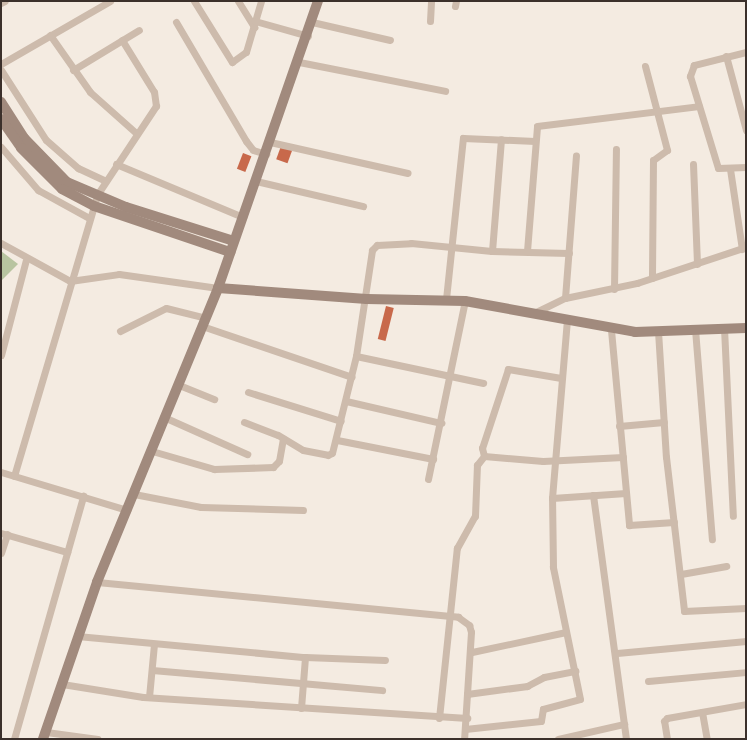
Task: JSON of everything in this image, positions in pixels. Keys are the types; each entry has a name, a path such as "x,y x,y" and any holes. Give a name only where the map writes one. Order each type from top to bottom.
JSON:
{"street":[{"path":"1,3 5,1"},
{"path":"1,64 110,1"},
{"path":"194,1 232,62 246,52 261,1"},
{"path":"238,1 255,24 308,36"},
{"path":"98,739 44,735 77,636 97,582 166,418 218,288 299,62 318,1"},
{"path":"430,21 431,1"},
{"path":"176,22 246,141 252,149 266,154"},
{"path":"312,22 390,40"},
{"path":"73,70 139,30"},
{"path":"50,35 73,70 90,92 136,133"},
{"path":"14,476 70,282 97,195 104,180 157,100 122,40"},
{"path":"746,52 694,65 690,70 699,106 718,167 730,169 746,167"},
{"path":"726,56 745,119 746,130"},
{"path":"299,62 444,91"},
{"path":"645,66 656,113 667,150 653,160 652,278"},
{"path":"1,70 46,140 78,168 104,180"},
{"path":"1,102 46,163 67,182 97,195 234,241"},
{"path":"527,251 535,140 539,126 656,113 699,106"},
{"path":"1,119 42,170 62,189 94,206 230,252"},
{"path":"446,299 463,138 535,140"},
{"path":"492,251 501,139"},
{"path":"270,142 408,173"},
{"path":"1,147 38,190 89,218"},
{"path":"614,289 616,149"},
{"path":"565,298 576,155"},
{"path":"116,164 243,217"},
{"path":"693,164 697,264"},
{"path":"536,312 565,298 614,289 744,248 742,221 730,169"},
{"path":"256,181 363,206"},
{"path":"1,242 26,260 70,282 119,274 218,288 367,299 446,299 465,301 536,312 611,330 658,331 746,328"},
{"path":"244,422 283,438 300,449 328,456 333,452 352,377 367,299 372,250 377,245 411,243 492,251 569,253"},
{"path":"1,352 26,260"},
{"path":"428,479 441,423 465,301"},
{"path":"120,331 166,308 352,377"},
{"path":"465,729 543,720 543,709 580,700 553,567 552,498 554,460 567,320"},
{"path":"724,328 734,516"},
{"path":"695,329 712,539"},
{"path":"611,330 619,426 630,526 674,522"},
{"path":"658,331 664,422 674,522 686,613 746,608"},
{"path":"356,356 483,383"},
{"path":"484,456 482,448 508,369 561,378"},
{"path":"179,385 214,399"},
{"path":"248,392 341,421"},
{"path":"346,401 441,423"},
{"path":"166,418 247,454"},
{"path":"619,426 664,422"},
{"path":"152,451 214,469 273,467 279,461 283,438"},
{"path":"337,440 433,458"},
{"path":"484,456 554,460 623,458"},
{"path":"439,718 452,615 457,548 475,516 477,465 484,456"},
{"path":"1,472 128,510"},
{"path":"552,498 626,493"},
{"path":"134,494 201,507 303,510"},
{"path":"593,495 617,653 626,739"},
{"path":"14,739 83,496"},
{"path":"1,553 4,533 67,552"},
{"path":"681,574 726,566"},
{"path":"97,582 452,615 471,628 472,652 464,739"},
{"path":"472,652 566,632"},
{"path":"77,636 306,657 385,660"},
{"path":"617,653 746,641"},
{"path":"149,698 154,644"},
{"path":"301,708 306,657"},
{"path":"152,670 382,690"},
{"path":"467,694 527,686 544,677 575,671"},
{"path":"648,681 746,672"},
{"path":"62,684 149,698 439,718 467,718"},
{"path":"667,739 665,720 702,712 746,706"},
{"path":"702,712 707,739"},
{"path":"558,739 624,724"}],"green space":[{"path":"1,251 18,264 1,281"}],"building":[{"path":"281,146 292,150 287,163 276,159"},
{"path":"243,153 251,156 245,172 237,169"},
{"path":"386,306 394,308 386,341 378,339"}]}
